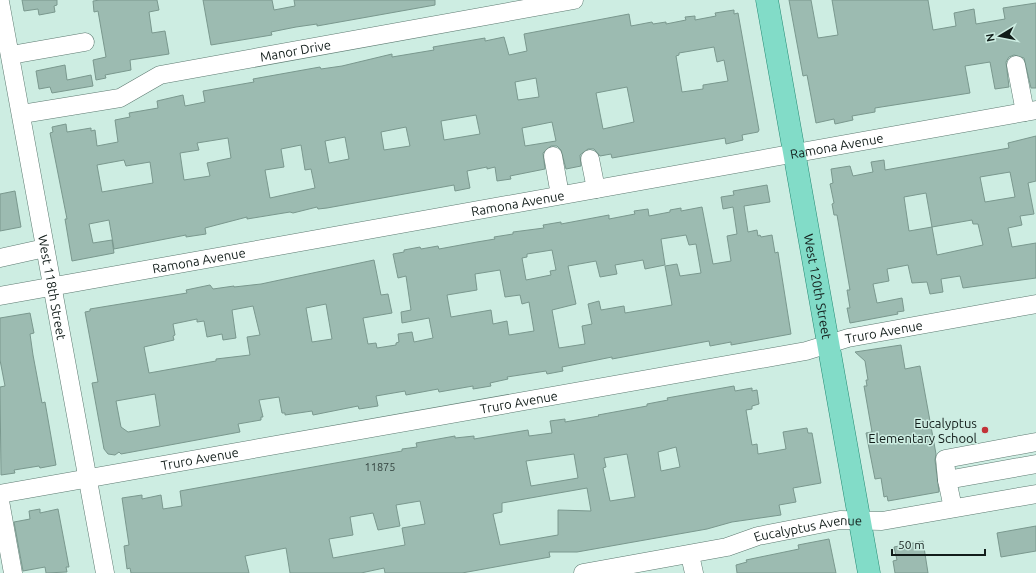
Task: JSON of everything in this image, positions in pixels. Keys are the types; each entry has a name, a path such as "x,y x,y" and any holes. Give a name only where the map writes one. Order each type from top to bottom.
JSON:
{"main road":[{"name":"West 120th Street","path":"767,0 869,573"}],"street":[{"name":"Manor Drive","path":"22,114 120,98 160,75 574,0"},
{"name":"West 118th Street","path":"0,2 22,114 45,248 105,573"},
{"path":"10,56 85,42"},
{"path":"1016,65 1031,111"},
{"name":"Ramona Avenue","path":"0,296 1031,111"},
{"path":"553,156 560,195"},
{"path":"590,159 596,189"},
{"path":"0,258 45,248"},
{"name":"Truro Avenue","path":"0,494 806,351 848,338 1036,304"},
{"path":"953,508 947,480 945,459 1036,442"},
{"path":"947,480 1036,464"},
{"name":"Eucalyptus Avenue","path":"582,573 727,547 758,536 840,520 882,521 1036,494"},
{"path":"0,500 13,573"},
{"path":"690,554 694,573"}],"building":[{"path":"22,0 57,0 57,5 54,6 55,12 39,15 38,9 24,11"},
{"path":"157,0 159,10 149,12 152,33 165,31 169,54 130,60 131,70 105,75 106,78 96,80 93,60 106,57 98,11 94,12 93,1"},
{"path":"203,0 272,0 274,10 295,6 294,0 435,0 435,5 317,26 317,24 296,27 271,32 272,35 211,45"},
{"path":"789,0 811,0 818,38 838,35 832,0 928,0 933,30 956,26 954,13 974,9 976,24 1005,19 1003,8 1036,3 1036,88 1031,88 1024,58 1014,55 1009,57 1006,62 1009,87 995,89 990,62 965,66 970,93 875,108 875,112 852,116 853,120 835,124 834,119 816,123 807,75 803,76"},
{"path":"734,10 734,14 738,13 759,130 758,132 742,135 743,140 726,144 725,138 612,158 611,154 600,156 594,149 588,149 580,155 581,166 566,169 561,150 557,146 551,146 543,153 545,169 510,176 511,179 497,181 495,167 487,169 487,167 467,171 470,188 455,191 454,185 327,208 318,209 317,207 293,213 290,212 247,219 247,217 205,228 206,234 186,237 186,235 114,249 109,220 89,224 93,243 112,240 114,253 72,261 65,219 67,219 50,133 53,132 52,127 66,124 67,132 91,128 91,131 95,130 97,146 118,142 115,120 130,117 129,113 158,108 157,101 183,95 185,106 205,102 203,91 254,82 253,79 320,67 321,69 342,66 392,54 392,57 434,50 433,47 485,38 485,41 504,37 509,55 527,51 524,34 629,14 631,26 652,22 653,24 666,22 666,24 686,20 685,17 695,16 695,20 716,16 715,13","holes":["714,47 717,62 724,60 728,81 703,85 703,89 682,92 676,56 679,55 679,53","536,78 539,97 518,100 515,82","627,87 634,122 603,129 596,93","476,115 480,134 444,140 441,121","552,122 556,141 525,146 522,128","406,127 410,146 384,150 381,132","345,137 349,159 329,163 325,141","228,138 231,158 207,163 210,176 184,180 180,153 199,150 197,143","301,145 305,170 311,169 315,188 270,198 265,170 284,167 281,149","124,160 126,166 150,162 153,183 102,192 97,165"]},
{"path":"65,65 67,80 91,75 93,86 52,93 50,87 39,89 36,71"},
{"path":"1036,136 1036,181 1028,183 1034,214 1020,216 1022,225 1008,228 1012,247 1036,243 1036,278 963,288 960,276 941,279 943,292 930,294 927,282 912,283 908,265 887,269 889,281 873,284 877,303 902,298 904,311 897,312 898,314 850,323 847,308 850,308 847,290 850,290 837,215 834,215 832,204 834,203 830,184 833,183 831,169 850,166 853,176 873,172 871,162 884,160 885,170 1009,148 1008,143","holes":["1010,172 1015,197 985,202 980,177","926,193 932,227 909,231 904,197","972,220 973,224 978,224 983,245 937,255 932,227"]},
{"path":"767,185 770,202 744,206 748,232 757,230 758,236 760,235 761,237 772,235 775,253 778,252 791,334 731,345 731,342 710,346 709,341 612,359 612,357 562,367 563,371 547,374 546,371 507,377 508,379 490,383 491,386 473,389 473,386 439,392 438,389 406,395 405,391 376,396 378,406 359,409 358,406 313,415 312,411 285,415 285,413 282,413 279,397 259,400 263,417 261,417 261,420 238,424 240,432 121,454 119,452 115,455 108,454 104,449 92,383 98,382 85,312 90,311 90,309 187,293 186,290 210,285 213,289 261,284 374,260 381,295 388,294 392,313 363,318 368,344 376,343 377,348 396,345 396,343 399,342 398,334 412,332 414,342 433,338 429,318 402,323 401,312 411,310 406,276 398,278 393,254 420,247 421,249 438,246 439,249 495,239 494,237 513,234 513,232 544,228 543,225 561,222 561,224 609,215 609,219 635,214 634,211 648,209 649,216 670,212 670,210 681,208 681,211 702,207 713,264 731,261 727,236 737,234 733,207 723,209 721,197 734,195 733,191","holes":["686,235 689,245 696,244 701,273 680,276 677,264 665,266 672,305 625,313 624,306 601,310 599,301 588,304 592,324 582,326 585,344 559,348 552,310 576,304 568,266 596,261 600,277 617,274 615,265 643,260 645,269 665,265 661,239","552,250 556,270 550,271 551,275 526,280 522,258 527,257 527,254","500,270 505,297 520,295 522,304 529,302 534,331 509,335 507,321 493,324 491,310 451,317 447,295 477,290 475,274","326,304 332,339 312,342 306,308","253,306 260,335 247,337 250,355 216,359 216,361 149,373 144,347 174,340 173,336 175,335 173,324 197,319 197,322 204,321 207,337 222,334 223,340 236,338 232,310","155,394 160,426 128,432 121,427 116,401"]},
{"path":"15,191 21,227 0,231 0,194"},
{"path":"30,313 34,333 30,334 33,355 42,403 45,402 56,465 14,470 15,473 1,475 0,387 5,386 0,360 0,318"},
{"path":"901,345 905,369 920,366 936,454 935,460 939,492 888,501 887,496 884,497 881,478 875,479 866,433 872,432 864,386 867,386 866,380 868,380 865,361 855,352"},
{"path":"734,386 735,391 752,388 752,391 757,390 759,404 752,406 752,409 746,410 752,445 757,444 758,454 786,449 783,432 807,428 808,433 812,433 821,483 793,488 796,502 779,505 781,515 732,522 707,529 577,552 549,552 550,557 462,573 385,573 384,568 361,573 290,573 286,548 245,556 249,573 131,573 130,568 127,569 124,546 129,545 122,498 142,495 142,499 161,495 163,509 182,506 180,491 402,451 402,449 417,447 416,443 455,436 455,438 474,436 474,439 528,430 529,436 552,433 550,421 565,419 565,422 599,416 598,415 647,406 647,404 668,400 667,398","holes":["676,447 680,467 661,471 658,452","574,454 578,478 531,486 526,461","627,454 635,497 610,501 603,468 606,467 604,458","587,488 591,511 558,510 558,535 500,545 493,514 502,512 502,503","420,501 425,524 402,528 405,545 333,558 329,539 353,535 350,517 373,513 378,530 400,526 396,505"]},
{"path":"40,509 40,513 58,509 69,567 66,567 67,572 46,573 45,567 23,571 14,522 30,519 29,511"},
{"path":"1036,526 1036,551 1001,557 997,533"},
{"path":"829,539 836,573 737,573 736,565 747,562 746,560 799,549 798,545"},
{"path":"923,541 928,573 895,573 893,561 897,560 894,547"}],"place":[{"name":"Eucalyptus Elementary School","path":"985,430"}]}
